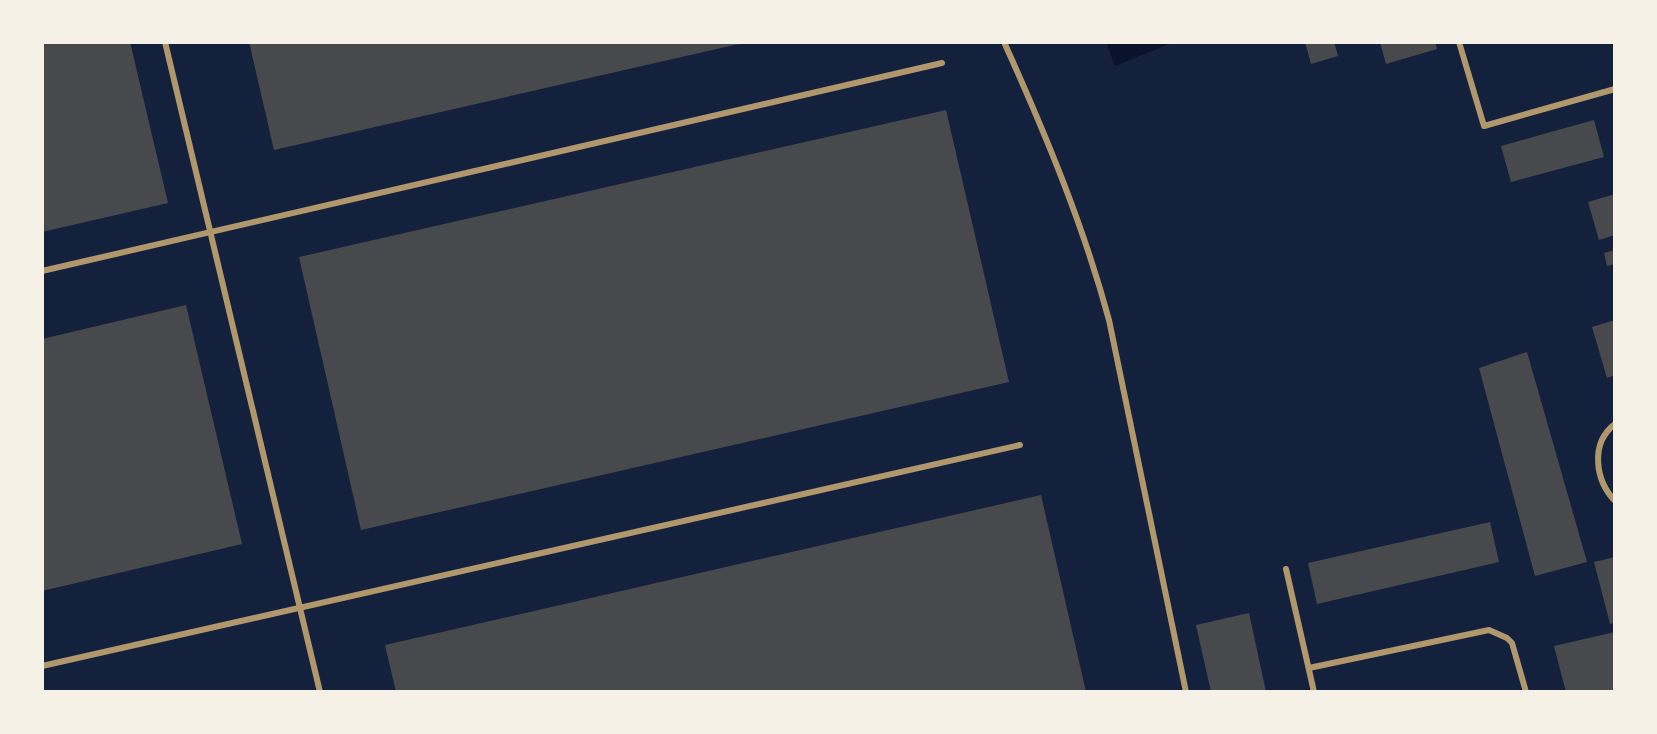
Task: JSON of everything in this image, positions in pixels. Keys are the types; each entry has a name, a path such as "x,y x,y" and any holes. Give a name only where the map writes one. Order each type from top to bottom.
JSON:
{"lane":[{"path":"165,42 320,692"},
{"path":"1004,42 1051,149 1098,280 1109,320 1186,692"},
{"path":"1459,42 1484,126 1615,89"},
{"path":"42,271 942,63"},
{"path":"1615,424 1602,439 1598,462 1603,485 1615,501"},
{"path":"42,666 1020,445"},
{"path":"1286,569 1314,692"},
{"path":"1309,668 1489,630 1512,643 1526,692"}],"water":[{"path":"1106,42 1174,42 1115,66"}],"building":[{"path":"42,42 130,42 168,203 42,232"},
{"path":"249,42 743,42 743,43 274,150"},
{"path":"1305,42 1334,42 1338,56 1311,64"},
{"path":"1380,42 1435,42 1437,49 1386,64"},
{"path":"946,110 1009,382 361,530 299,257"},
{"path":"1594,120 1604,157 1511,182 1501,146"},
{"path":"1615,194 1615,235 1599,240 1588,202"},
{"path":"1615,250 1615,264 1607,266 1604,253"},
{"path":"186,305 242,544 42,591 42,339"},
{"path":"1615,320 1615,375 1607,378 1592,327"},
{"path":"1527,352 1587,562 1535,576 1479,368"},
{"path":"1041,495 1086,692 396,692 385,645"},
{"path":"1490,522 1499,562 1317,604 1308,563"},
{"path":"1615,557 1615,623 1610,624 1594,562"},
{"path":"1249,613 1266,692 1211,692 1196,625"},
{"path":"1615,632 1615,692 1566,692 1554,646"}]}
